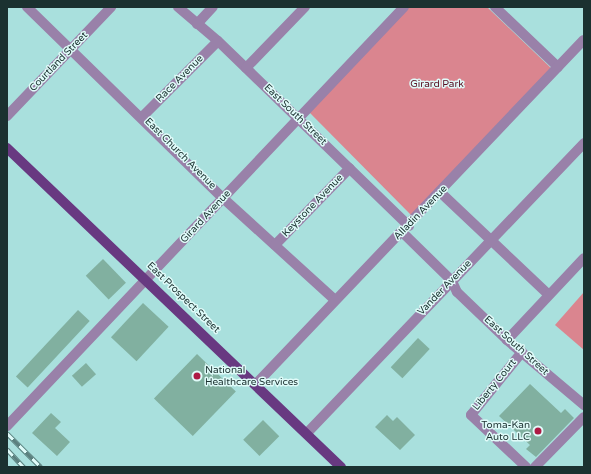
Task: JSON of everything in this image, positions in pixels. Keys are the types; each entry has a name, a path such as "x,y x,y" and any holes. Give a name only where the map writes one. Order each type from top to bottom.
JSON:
{"main road":[{"name":"East Prospect Street","path":"7,148 256,384 341,467"}],"street":[{"name":"East Church Avenue","path":"27,7 142,117 224,199 334,299"},
{"name":"Courtland Street","path":"7,116 72,50 111,7"},
{"name":"East South Street","path":"178,7 218,41 350,168 452,280 457,292 507,340 584,405"},
{"path":"197,24 213,7"},
{"path":"246,68 305,7"},
{"name":"Girard Avenue","path":"7,426 224,199 298,118 404,7"},
{"path":"495,7 558,67"},
{"name":"Alladin Avenue","path":"256,384 334,299 406,229 584,40"},
{"name":"Race Avenue","path":"142,117 218,41"},
{"name":"Vander Avenue","path":"307,433 490,240 584,144"},
{"name":"Keystone Avenue","path":"275,244 350,168"},
{"path":"440,192 548,294"},
{"path":"507,340 548,294 584,258"},
{"name":"Liberty Court","path":"522,352 471,415 526,467"},
{"path":"535,467 584,417"}],"green space":[{"name":"Girard Park","path":"409,7 487,7 552,69 412,216 309,112"},
{"path":"584,292 584,350 555,325"}],"building":[{"path":"103,259 126,283 109,299 86,276"},
{"path":"143,303 169,327 137,361 111,337"},
{"path":"78,310 90,321 28,387 16,377"},
{"path":"418,338 430,349 402,378 391,367"},
{"name":"National Healthcare Services","path":"197,354 236,392 193,436 154,399"},
{"path":"86,363 96,374 82,387 72,376"},
{"name":"Toma-Kan Auto LLC","path":"530,384 561,413 565,409 574,418 536,457 526,449 530,445 499,416"},
{"path":"51,413 61,422 55,428 70,442 57,456 32,433"},
{"path":"387,415 393,421 397,417 415,435 400,450 375,427"},
{"path":"263,420 279,436 259,456 243,440"}],"railway":[{"path":"7,433 41,467"},
{"path":"7,449 24,467"}],"place":[{"name":"National Healthcare Services","path":"197,376"},
{"name":"Toma-Kan Auto LLC","path":"538,431"}]}
